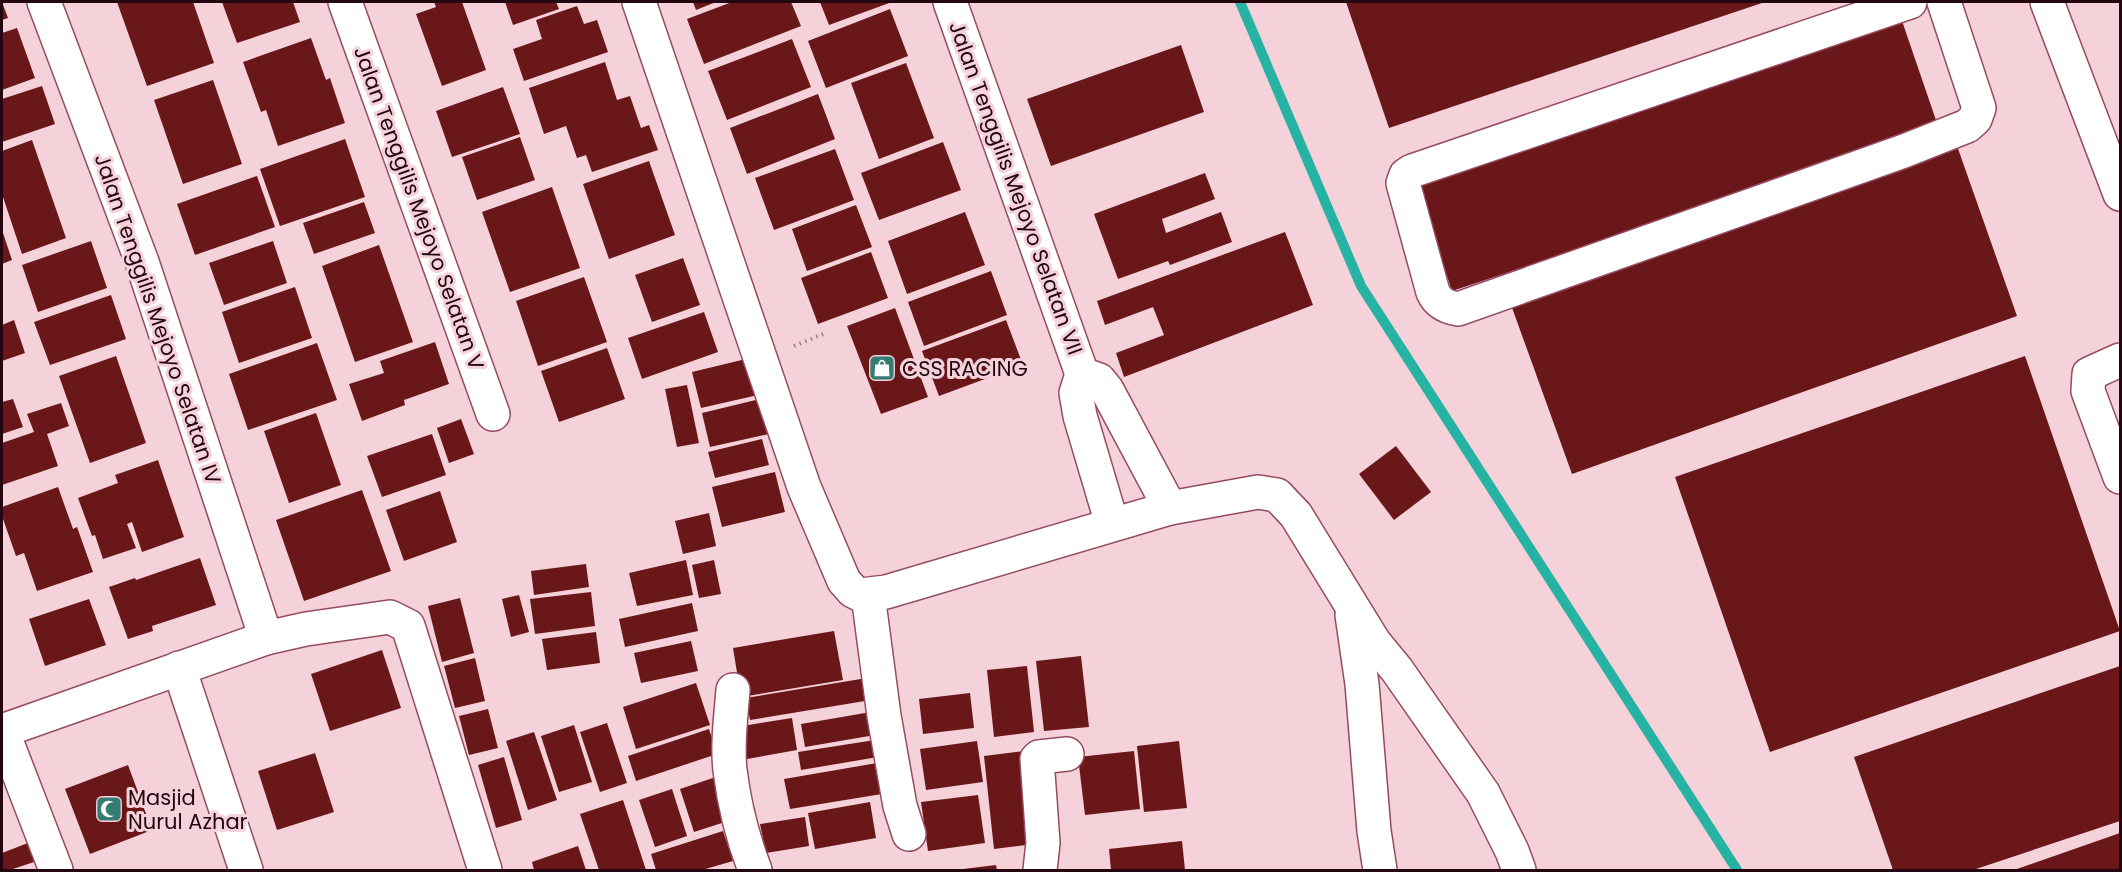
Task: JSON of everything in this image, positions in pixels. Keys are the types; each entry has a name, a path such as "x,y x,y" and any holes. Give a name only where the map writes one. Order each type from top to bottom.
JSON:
{"street":[{"name":"Jalan Tenggilis Mejoyo Selatan IV","path":"44,2 141,262 266,638"},
{"name":"Jalan Tenggilis Mejoyo Selatan V","path":"345,2 493,414"},
{"path":"639,2 804,487 844,581 853,591 861,595 886,592 1170,508 1258,492 1277,495 1296,515 1374,642 1397,670 1483,793 1519,870"},
{"name":"Jalan Tenggilis Mejoyo Selatan VII","path":"950,2 1082,374 1076,393 1080,416 1112,524"},
{"path":"1910,2 1412,171 1406,175 1403,183 1432,292 1437,300 1450,308 1458,309 1904,151 1967,126 1975,119 1979,108 1944,2"},
{"path":"2047,2 2121,194"},
{"path":"2121,360 2089,374 2088,391 2121,477"},
{"name":"Jalan Tenggilis Mejoyo Selatan VII","path":"1082,374 1099,380 1107,390 1170,508"},
{"path":"868,595 884,716 900,806 909,834"},
{"path":"1351,604 1362,684 1374,831 1380,870"},
{"path":"56,870 2,730 266,638 306,629 390,617 408,626 485,870"},
{"path":"179,668 246,870"},
{"path":"733,690 729,740 730,770 748,853 755,870"},
{"path":"1040,870 1043,843 1037,759 1067,754"}],"building":[{"path":"2,2 8,18 2,20"},
{"path":"117,2 193,2 214,63 147,86"},
{"path":"222,2 293,2 300,22 237,43"},
{"path":"434,2 462,2 486,70 442,86 416,14 436,7"},
{"path":"505,2 556,2 559,9 513,25"},
{"path":"693,2 716,2 696,10"},
{"path":"732,2 791,2 801,26 704,64 687,19"},
{"path":"820,2 892,2 829,25"},
{"path":"1346,2 1765,2 1389,128"},
{"path":"577,6 584,24 597,20 608,52 524,81 513,49 542,39 536,20"},
{"path":"890,9 908,56 826,88 808,41"},
{"path":"1900,15 1939,129 1452,291 1414,178"},
{"path":"17,28 35,78 2,90 2,33"},
{"path":"311,38 326,80 330,78 345,123 278,146 266,110 261,112 243,62"},
{"path":"792,39 811,87 727,120 708,71"},
{"path":"1181,45 1204,112 1051,166 1027,99"},
{"path":"605,62 617,100 630,96 641,128 649,125 658,150 592,172 586,155 577,158 566,126 544,134 529,88"},
{"path":"906,63 934,138 879,159 851,83"},
{"path":"213,80 242,164 183,184 154,100"},
{"path":"42,86 55,124 2,142 2,99"},
{"path":"503,87 520,134 452,157 436,111"},
{"path":"818,94 835,139 747,174 730,128"},
{"path":"520,137 535,180 477,200 462,157"},
{"path":"345,139 365,197 280,226 260,169"},
{"path":"32,140 66,238 22,254 2,194 2,151"},
{"path":"943,142 961,190 879,220 861,173"},
{"path":"1956,143 2017,316 1572,474 1510,302"},
{"path":"835,149 854,200 774,230 755,178"},
{"path":"649,161 675,235 609,259 583,184"},
{"path":"1205,173 1215,199 1162,219 1166,233 1221,212 1232,242 1170,265 1168,261 1118,279 1094,214"},
{"path":"257,176 275,227 195,255 177,204"},
{"path":"552,187 580,268 510,292 482,212"},
{"path":"364,202 375,233 314,254 303,223"},
{"path":"856,205 872,247 807,271 792,229"},
{"path":"965,212 985,265 907,294 888,241"},
{"path":"2,230 12,260 2,264"},
{"path":"1285,232 1313,305 1124,377 1116,353 1164,335 1153,307 1105,325 1097,301"},
{"path":"91,241 107,288 38,312 22,265"},
{"path":"273,241 287,283 224,305 209,263"},
{"path":"379,245 413,342 355,362 322,266"},
{"path":"871,252 888,298 818,324 801,278"},
{"path":"683,258 700,305 652,322 635,275"},
{"path":"991,271 1007,315 924,346 908,302"},
{"path":"584,277 607,342 538,366 516,301"},
{"path":"295,287 312,338 239,363 222,312"},
{"path":"111,295 126,339 50,365 34,322"},
{"path":"895,308 928,397 881,414 847,326"},
{"path":"704,312 718,352 642,379 628,338"},
{"path":"14,320 25,353 2,361 2,325"},
{"path":"1006,320 1023,365 939,396 922,351"},
{"path":"435,342 449,384 404,400 405,405 362,421 349,384 384,373 380,361"},
{"path":"317,343 337,400 248,430 229,374"},
{"path":"607,348 625,399 559,422 541,371"},
{"path":"116,356 146,443 90,463 59,376"},
{"path":"2025,356 2120,631 1770,752 1675,477"},
{"path":"750,358 758,395 701,408 692,372"},
{"path":"687,385 699,443 677,447 665,389"},
{"path":"13,399 23,427 2,434 2,402"},
{"path":"760,399 769,434 710,447 702,413"},
{"path":"61,403 69,426 47,434 58,466 2,485 2,443 34,432 27,414"},
{"path":"316,413 341,485 289,503 264,431"},
{"path":"461,419 474,454 449,463 437,428"},
{"path":"432,434 446,475 382,497 367,456"},
{"path":"762,439 769,465 715,478 708,452"},
{"path":"1396,446 1431,492 1394,520 1359,474"},
{"path":"158,460 184,537 142,552 132,522 127,524 136,548 103,559 78,498 118,483 115,475"},
{"path":"775,472 785,512 722,527 712,487"},
{"path":"58,487 73,529 77,527 93,572 37,591 24,553 16,556 2,516 2,507"},
{"path":"362,490 391,571 304,601 276,520"},
{"path":"440,491 457,542 404,561 386,510"},
{"path":"709,513 716,546 683,554 675,521"},
{"path":"200,558 216,605 152,626 153,631 128,639 109,587"},
{"path":"686,560 693,595 637,606 629,573"},
{"path":"714,560 721,594 699,598 692,565"},
{"path":"586,564 589,587 534,595 531,571"},
{"path":"591,592 595,626 535,634 530,599"},
{"path":"519,595 529,632 511,637 502,599"},
{"path":"460,598 474,653 442,662 428,606"},
{"path":"89,599 106,645 45,666 29,619"},
{"path":"692,603 698,631 625,647 619,619"},
{"path":"834,631 843,680 741,697 733,648"},
{"path":"596,632 600,663 547,670 542,639"},
{"path":"691,641 698,671 641,683 634,653"},
{"path":"382,650 401,708 330,731 311,674"},
{"path":"1081,656 1089,727 1044,731 1036,661"},
{"path":"475,658 485,701 455,708 444,666"},
{"path":"1027,666 1034,732 994,737 987,670"},
{"path":"2120,666 2120,821 1973,870 1893,870 1854,757"},
{"path":"867,678 871,700 750,720 746,698"},
{"path":"696,683 710,725 636,749 623,707"},
{"path":"970,693 974,728 923,734 919,699"},
{"path":"488,709 498,748 469,755 459,716"},
{"path":"871,712 875,735 805,747 801,724"},
{"path":"792,718 797,750 747,759 742,726"},
{"path":"607,723 627,783 600,792 580,732"},
{"path":"574,725 592,782 559,792 541,736"},
{"path":"709,729 717,754 636,781 628,756"},
{"path":"534,732 557,800 528,810 506,741"},
{"path":"875,740 878,757 801,770 798,752"},
{"path":"977,741 983,782 926,790 920,749"},
{"path":"1179,741 1187,808 1144,812 1137,746"},
{"path":"1024,751 1035,844 994,849 984,756"},
{"path":"1134,751 1140,809 1085,815 1078,757"},
{"path":"315,753 334,812 277,830 258,771"},
{"path":"504,757 522,820 496,828 478,765"},
{"path":"883,762 888,793 790,809 784,779"},
{"name":"Masjid Nurul Azhar","path":"128,765 152,830 90,854 65,789"},
{"path":"713,778 728,821 694,832 680,789"},
{"path":"672,789 687,836 655,847 639,800"},
{"path":"978,795 985,843 928,851 921,802"},
{"path":"623,800 646,870 599,870 580,814"},
{"path":"870,802 876,838 815,849 808,813"},
{"path":"805,817 809,846 766,853 760,824"},
{"path":"723,831 733,861 702,870 656,870 651,854"},
{"path":"2120,833 2120,870 2014,870"},
{"path":"1182,841 1185,870 1111,870 1109,849"},
{"path":"28,843 34,862 10,870 2,870 2,853"},
{"path":"578,846 586,870 534,870 532,862"},
{"path":"996,865 997,870 963,870 963,869"}],"waterway":[{"path":"1240,2 1361,286 1737,870"}],"place":[{"name":"CSS RACING","path":"882,368"},
{"name":"Masjid Nurul Azhar","path":"109,809"}]}
